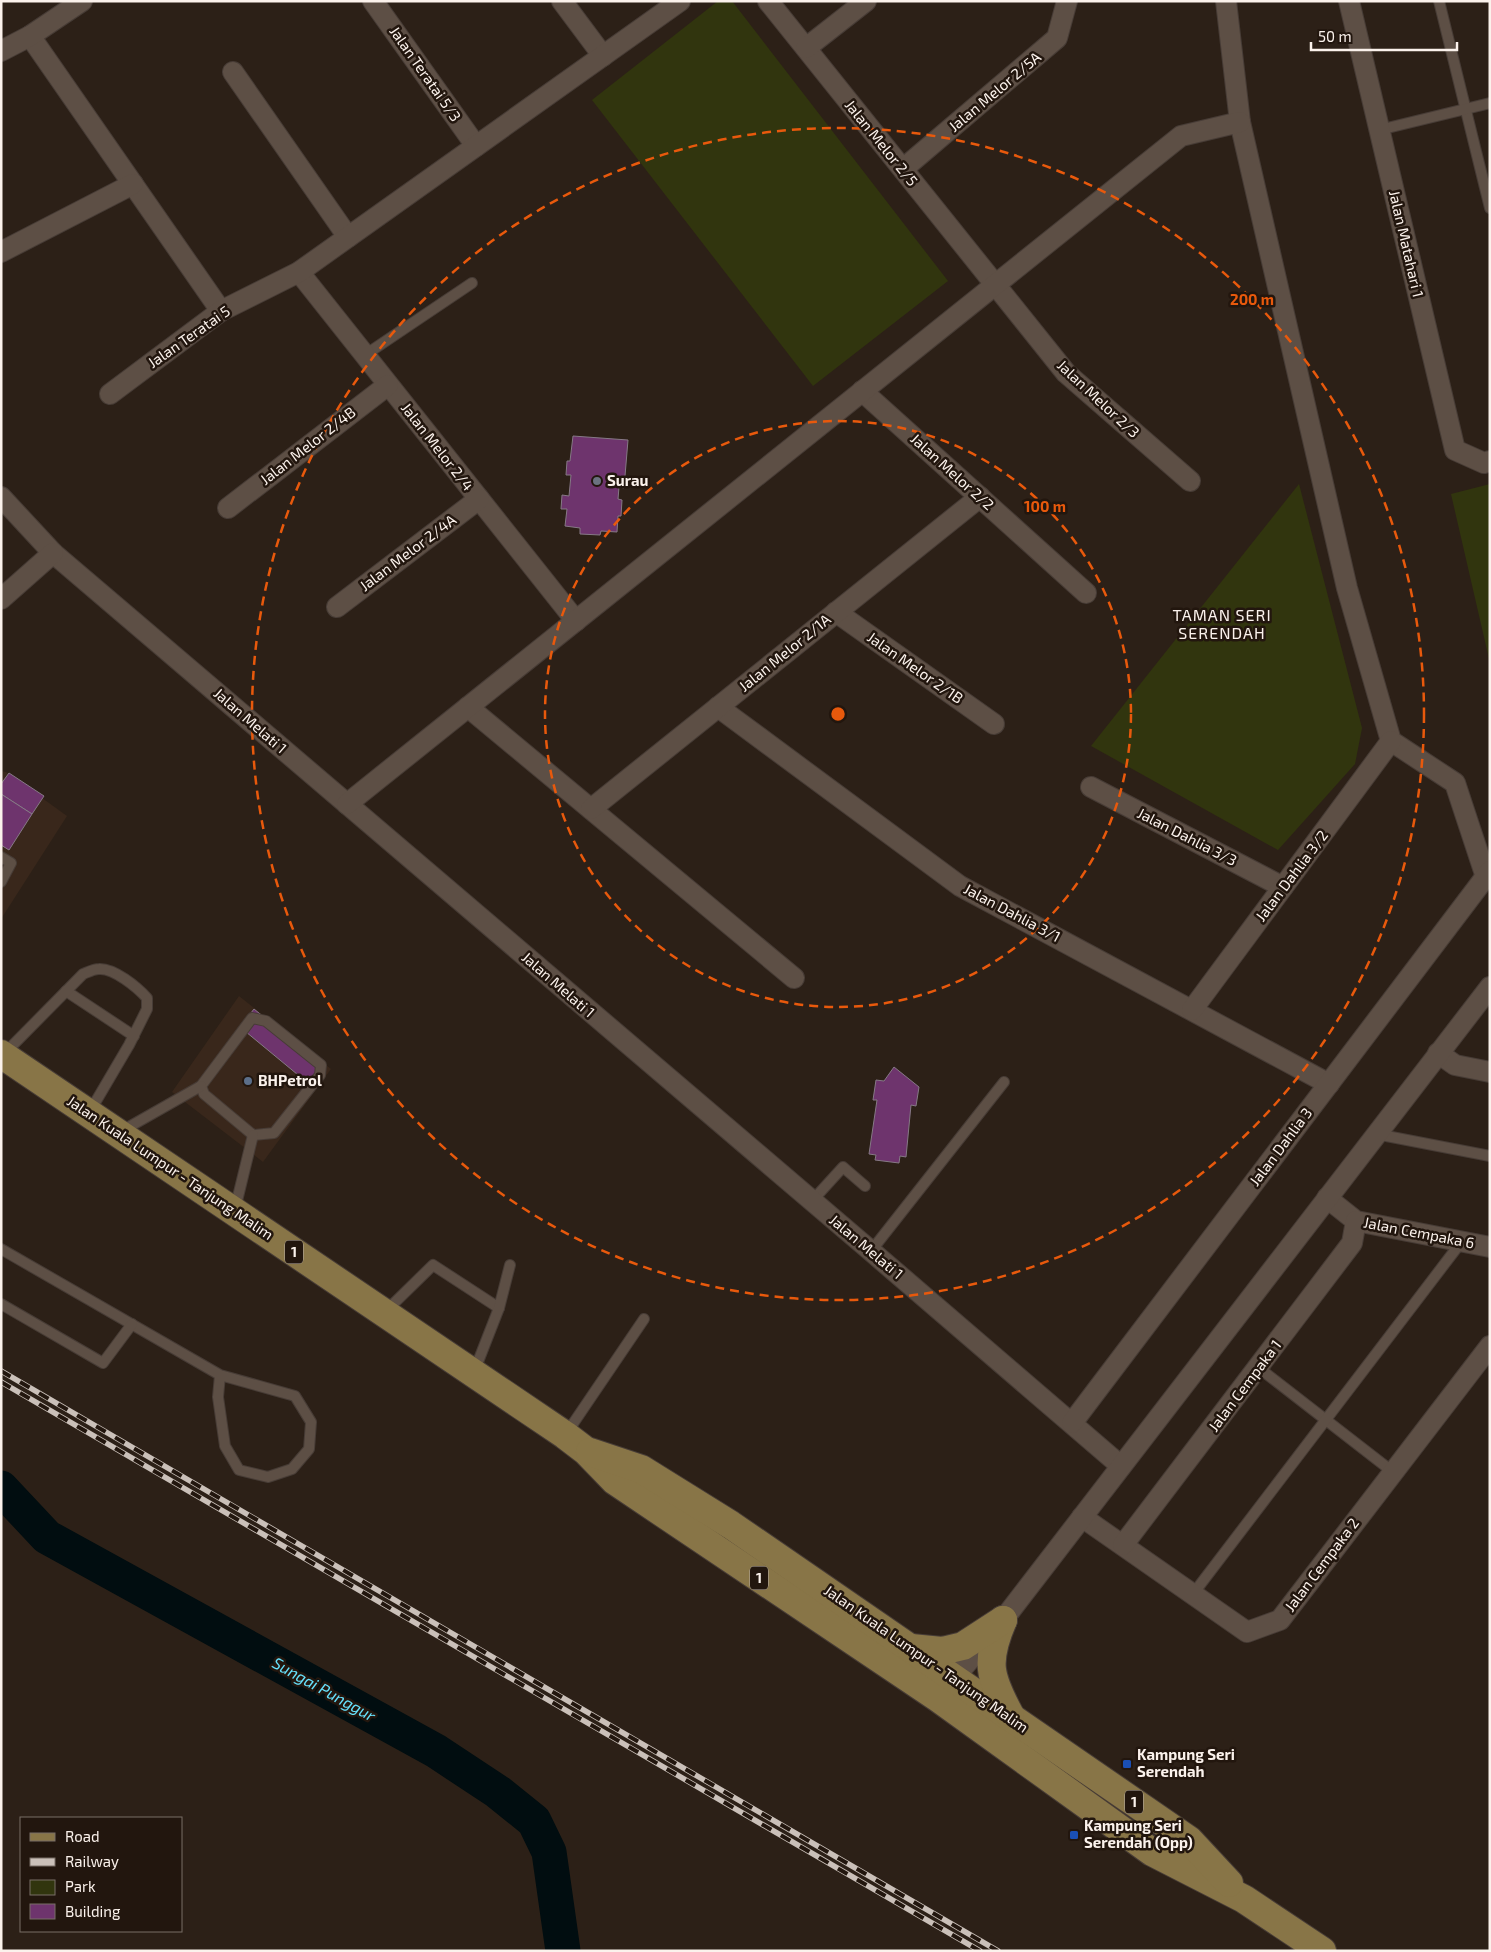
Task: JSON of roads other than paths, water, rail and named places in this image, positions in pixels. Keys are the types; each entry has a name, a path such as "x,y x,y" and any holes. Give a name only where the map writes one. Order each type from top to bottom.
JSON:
{"main road":[{"name":"Jalan Kuala Lumpur - Tanjung Malim","path":"2,1055 576,1443 615,1481 946,1688 1152,1852 1244,1899 1322,1951"},
{"name":"Jalan Kuala Lumpur - Tanjung Malim","path":"576,1443 640,1469 731,1525 911,1648 946,1688 1012,1718 1189,1840 1244,1899"},
{"path":"911,1648 942,1651 963,1646 1003,1620"},
{"path":"1003,1620 992,1644 991,1668 996,1688 1012,1718"}],"street":[{"path":"1,51 30,36 82,1"},
{"name":"Jalan Teratai 5/3","path":"373,1 476,146"},
{"path":"562,1 603,56"},
{"name":"Jalan Teratai 5","path":"110,394 222,311 299,272 680,1"},
{"name":"Jalan Melor 2/5","path":"768,1 994,285"},
{"path":"806,48 866,1"},
{"name":"Jalan Melor 2/5A","path":"902,170 1057,38 1067,1"},
{"path":"1226,1 1240,122 1347,588 1392,742 1455,783 1488,874"},
{"name":"Jalan Matahari 1","path":"1349,1 1455,450 1484,463 1490,462"},
{"path":"30,36 222,311"},
{"path":"233,72 348,237"},
{"path":"347,804 1180,136 1240,122"},
{"path":"1,252 133,184"},
{"name":"Jalan Melor 2/4","path":"299,272 576,621"},
{"name":"Jalan Melor 2/3","path":"994,285 1066,373 1190,481"},
{"name":"Jalan Melor 2/4B","path":"228,508 388,385"},
{"name":"Jalan Melor 2/2","path":"862,391 1086,593"},
{"name":"Jalan Melati 1","path":"1,496 53,553 872,1251 1121,1466"},
{"name":"Jalan Melor 2/1A","path":"591,810 980,497"},
{"name":"Jalan Melor 2/4A","path":"337,608 479,499"},
{"path":"1,599 53,553"},
{"name":"Jalan Melor 2/1B","path":"836,612 994,724"},
{"path":"468,707 794,978"},
{"name":"Jalan Dahlia 3/1","path":"718,707 960,886 1329,1084"},
{"name":"Jalan Dahlia 3/2","path":"1192,1010 1392,742"},
{"name":"Jalan Dahlia 3/3","path":"1091,787 1283,887"},
{"name":"Jalan Dahlia 3","path":"1072,1423 1488,874"},
{"path":"946,1688 1003,1620 1490,987"},
{"path":"1438,1053 1455,1065 1490,1072"},
{"name":"Jalan Cempaka 6","path":"1327,1198 1356,1221 1490,1246"},
{"name":"Jalan Cempaka 1","path":"1123,1545 1352,1243 1356,1221"},
{"name":"Jalan Cempaka 2","path":"1082,1517 1248,1632 1280,1620 1490,1346"}],"lane":[{"path":"1439,1 1490,208"},
{"path":"1379,130 1490,103"},
{"path":"365,356 472,283"},
{"path":"1,857 11,863 1,882"},
{"path":"2,1055 83,974 97,968 109,970 138,988 147,998 147,1009 134,1036 88,1114"},
{"path":"66,991 134,1036"},
{"path":"117,1133 201,1086 252,1018 266,1021 321,1066 320,1075 274,1133 253,1135 204,1094 201,1086"},
{"path":"872,1251 1004,1082"},
{"path":"1376,1134 1490,1156"},
{"path":"234,1212 253,1135"},
{"path":"812,1201 843,1166 865,1186"},
{"path":"1193,1594 1462,1241"},
{"path":"1,1249 220,1375 295,1396 311,1422 309,1449 292,1469 268,1477 239,1470 225,1446 218,1397 220,1375"},
{"path":"384,1313 433,1265 499,1308"},
{"path":"473,1373 499,1308 510,1265"},
{"path":"1,1304 103,1363 132,1324"},
{"path":"576,1443 644,1319"},
{"path":"1258,1368 1393,1472"}],"waterway":[{"name":"Sungai Punggur","path":"1,1488 47,1537 436,1751 498,1792 534,1821 549,1852 563,1951"}],"railway":[{"path":"1,1371 998,1951"},
{"path":"1,1382 980,1951"}],"place":[{"name":"Surau","path":"597,481"},
{"name":"BHPetrol","path":"248,1081"},
{"name":"Kampung Seri Serendah","path":"1127,1764"},
{"name":"Kampung Seri Serendah (Opp)","path":"1074,1835"}],"district":[{"name":"TAMAN SERI SERENDAH","path":"1222,624"}]}
